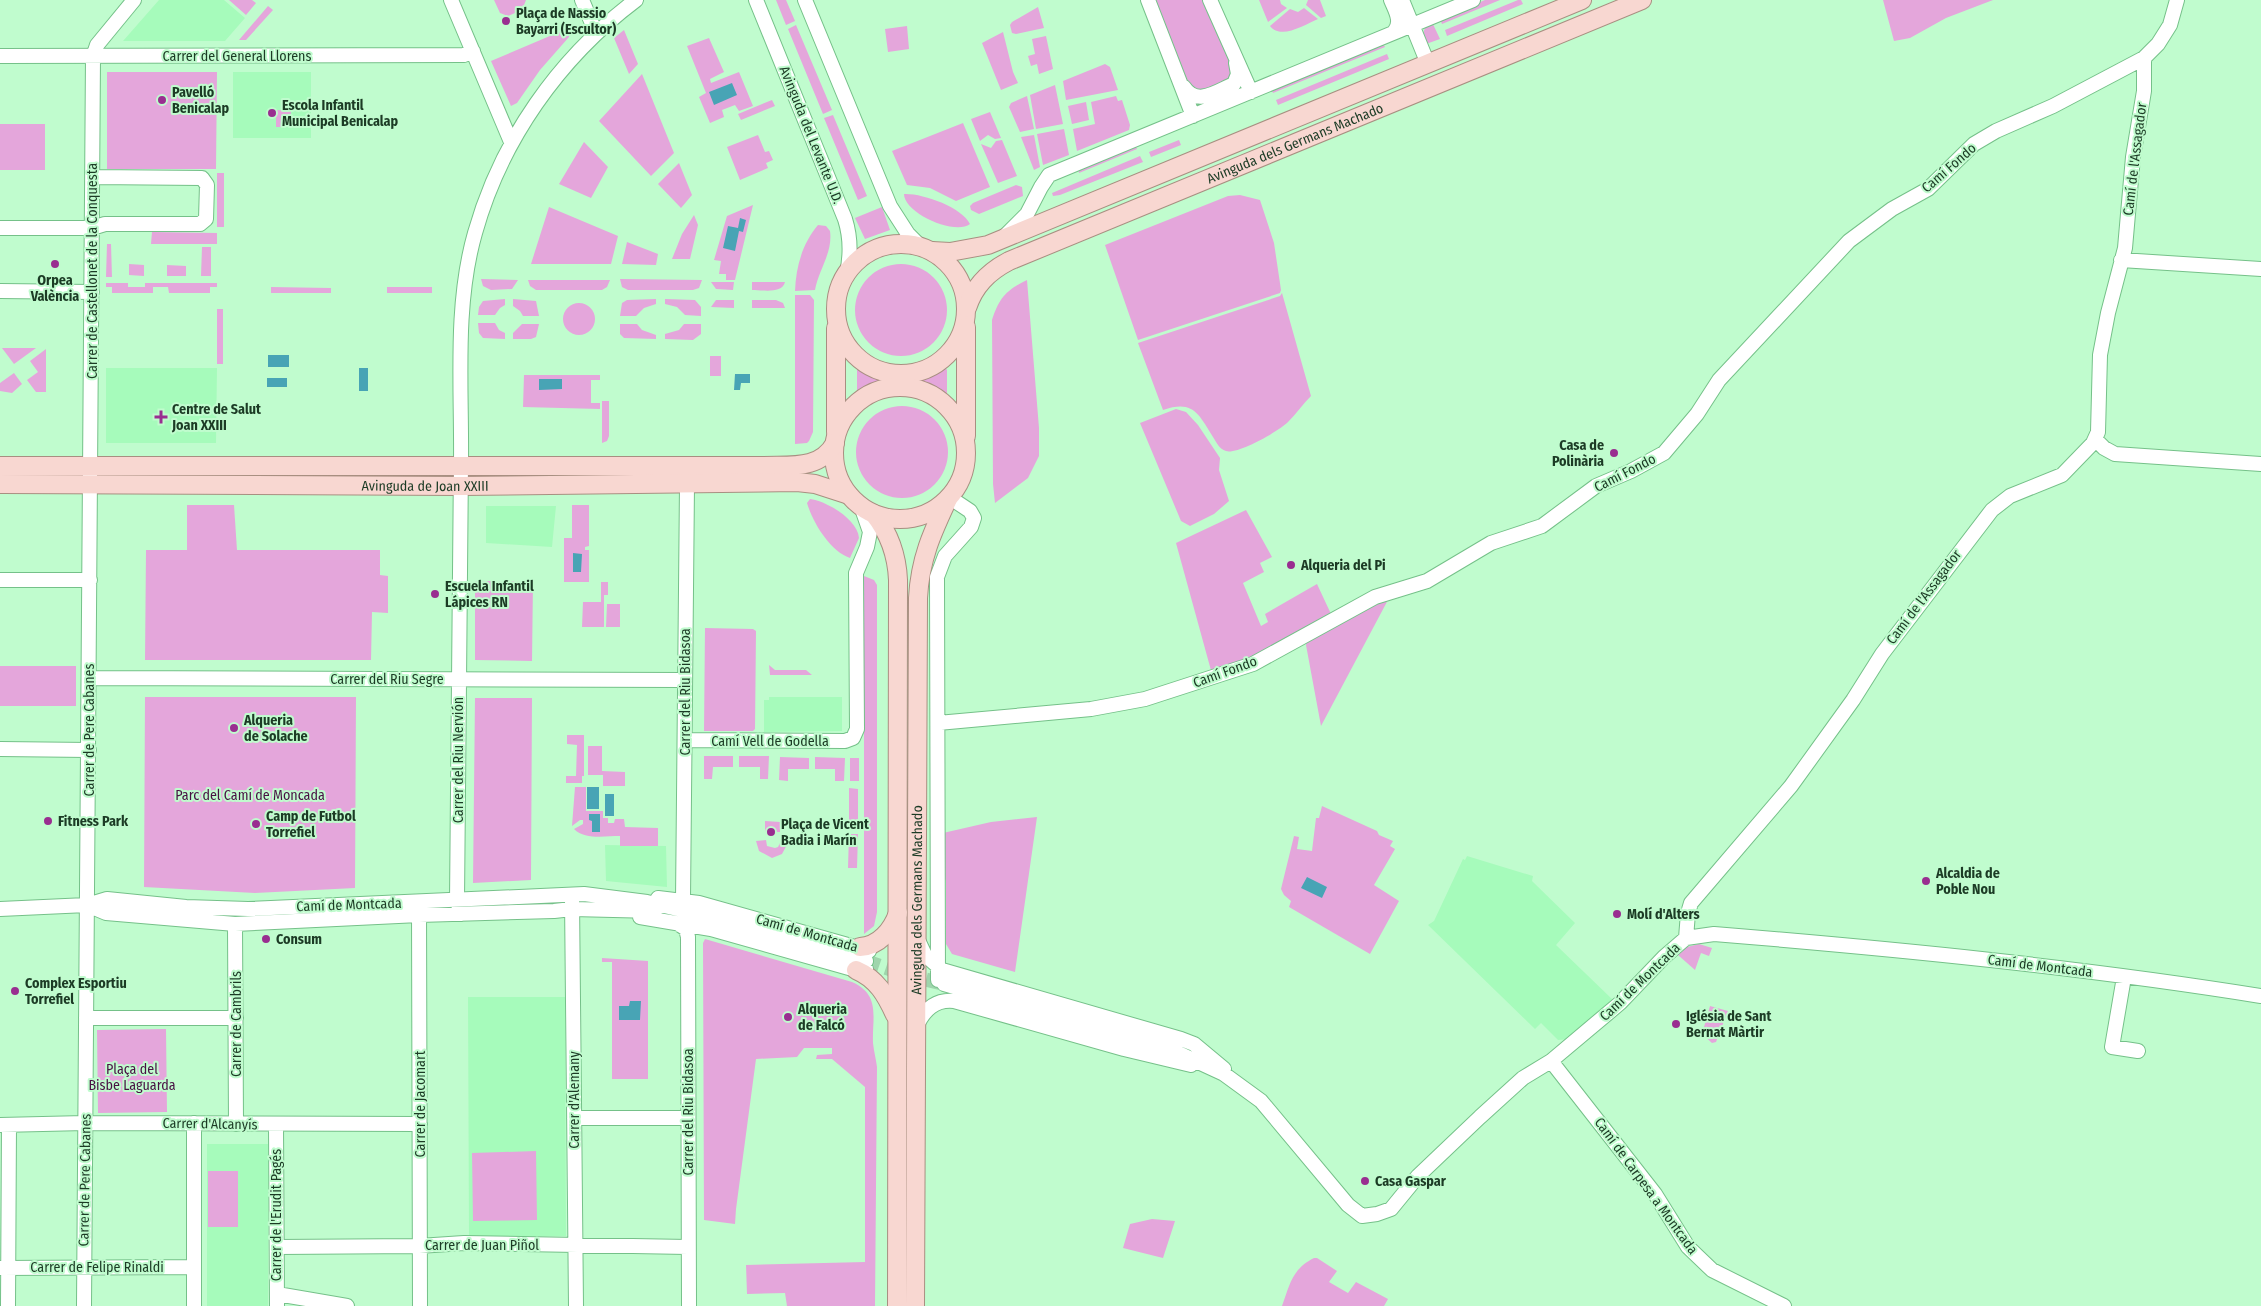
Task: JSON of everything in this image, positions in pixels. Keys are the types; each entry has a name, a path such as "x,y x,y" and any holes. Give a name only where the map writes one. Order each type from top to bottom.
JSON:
{"main road":[{"name":"Avinguda dels Germans Machado","path":"927,249 950,252 988,245 1002,240 1582,0"},
{"name":"Avinguda dels Germans Machado","path":"966,458 967,311 971,294 999,266 1642,0"},
{"path":"836,318 845,342 862,361 884,372 903,374 922,371 944,359 960,338 967,311 965,294 957,275 944,259 927,249 897,244 876,249 864,256 847,273 840,287 836,302 835,462 838,474 861,505 892,519 910,518 933,510 949,498 961,479 966,458 964,437 948,408 930,395 909,388 887,389 862,400 844,420 836,442"},
{"name":"Avinguda de Joan XXIII","path":"0,466 800,465 819,460 829,454 836,442"},
{"name":"Avinguda de Joan XXIII","path":"0,484 461,486 687,485 801,482 835,489 861,505"},
{"name":"Avinguda dels Germans Machado","path":"915,1306 918,588 927,544 949,498"},
{"name":"Avinguda dels Germans Machado","path":"861,505 888,536 897,570 897,1306"},
{"path":"898,912 895,920 881,939 867,947 861,960 868,976 882,990 898,1022"}],"street":[{"path":"93,57 102,37 134,0"},
{"path":"451,0 511,142"},
{"path":"582,0 596,32"},
{"name":"Carrer del Riu Nervión","path":"459,907 458,679 463,315 466,273 481,214 511,142 541,96 596,32 636,0"},
{"name":"Avinguda del Levante U.D.","path":"756,0 845,219 850,239 851,255 847,273"},
{"path":"805,0 890,206 908,234 927,249"},
{"path":"1148,0 1193,116"},
{"path":"1210,0 1251,92"},
{"path":"1390,0 1399,22 1394,32"},
{"path":"1402,0 1428,64"},
{"path":"1002,240 1027,214 1041,186 1050,175 1473,0"},
{"name":"Camí Fondo","path":"938,723 1090,709 1145,700 1253,664 1375,597 1427,581 1491,543 1542,526 1596,486 1632,471 1664,453 1697,414 1719,380 1849,241 1892,209 1928,190 1974,144 1996,131 2053,106 2144,58 2158,44 2170,25 2177,0"},
{"name":"Carrer del General Llorens","path":"0,56 464,55 473,51"},
{"name":"Carrer de Castellonet de la Conquesta","path":"91,485 93,57"},
{"name":"Camí de l'Assagador","path":"1686,938 1688,913 1691,903 1791,786 1853,700 1882,654 1970,536 1992,510 2010,496 2062,475 2095,439 2098,432 2100,355 2125,248 2133,157 2144,91 2144,58"},
{"path":"1181,83 1189,95 1198,98 1234,84 1238,74 1235,59"},
{"path":"0,228 92,228 104,224 200,224 205,222 207,185 199,177 93,177"},
{"path":"2121,260 2261,269"},
{"path":"0,291 92,292"},
{"path":"2095,439 2104,448 2115,454 2261,464"},
{"name":"Carrer de Pere Cabanes","path":"84,1306 91,485"},
{"name":"Carrer del Riu Bidasoa","path":"687,485 685,740 681,911 688,937 689,1306"},
{"path":"933,954 938,723 937,577 945,556 971,527 974,518 970,511 949,498"},
{"name":"Camí Vell de Godella","path":"685,740 845,741 853,738 856,730 856,573 867,547 870,532 861,505"},
{"path":"0,580 90,580"},
{"name":"Carrer del Riu Segre","path":"89,678 685,680"},
{"path":"0,749 88,750"},
{"name":"Camí de Montcada","path":"87,904 106,913 235,924 459,907 554,911 572,902 612,897 681,911 861,960"},
{"name":"Camí de Montcada","path":"0,909 87,904 107,899 186,907 248,909 419,909"},
{"name":"Camí de Montcada","path":"572,902 609,911 681,911 711,928 861,960"},
{"name":"Carrer d'Alemany","path":"572,902 576,1306"},
{"name":"Carrer de Jacomart","path":"419,909 420,1306"},
{"name":"Carrer de Cambrils","path":"235,924 236,1124"},
{"name":"Camí de Montcada","path":"943,976 1172,1050 1224,1074 1262,1101 1348,1205 1362,1216 1377,1214 1391,1209 1418,1176 1480,1117 1523,1078 1551,1061 1620,1004 1664,957 1686,938 1714,934 1840,944 1956,956 2261,996"},
{"name":"Camí de Montcada","path":"916,936 933,954 943,976 940,992 942,996 1124,1049 1224,1074"},
{"name":"Camí de Montcada","path":"943,976 1181,1039 1194,1044 1210,1056 1237,1082"},
{"path":"2124,977 2112,1047 2138,1051"},
{"name":"Camí de Montcada","path":"916,1028 926,1011 936,1002 954,1001"},
{"path":"86,1018 236,1018"},
{"name":"Camí de Carpesa a Montcada","path":"1551,1061 1655,1194 1688,1248 1712,1270 1784,1306"},
{"path":"574,1118 687,1118"},
{"name":"Carrer d'Alcanyís","path":"4,1125 85,1123 420,1124"},
{"path":"194,1124 194,1306"},
{"name":"Carrer de l'Erudit Pagés","path":"276,1124 277,1300"},
{"path":"4,1125 4,1268 8,1306"},
{"name":"Carrer de Juan Piñol","path":"277,1247 419,1246 464,1243 688,1247"},
{"name":"Carrer de Felipe Rinaldi","path":"4,1268 194,1267"},
{"path":"277,1300 347,1306"}],"shaded area":[{"path":"159,0 224,0 245,18 225,41 123,41"},
{"name":"Escola Infantil Municipal Benicalap","path":"233,72 311,72 311,138 233,138"},
{"name":"Centre de Salut Joan XXIII","path":"106,368 217,368 216,443 106,443"},
{"path":"486,506 556,506 552,547 486,543"},
{"path":"769,697 842,697 842,731 764,732 764,700 769,700"},
{"path":"605,845 666,846 667,887 606,881"},
{"path":"1467,856 1533,876 1532,881 1575,923 1556,945 1613,1000 1569,1039 1558,1040 1541,1023 1535,1029 1428,925 1434,921 1463,859 1465,860"},
{"path":"468,997 565,997 566,1236 469,1236"},
{"path":"207,1144 268,1144 268,1306 207,1306"}],"green space":[{"path":"229,0 252,0 256,3 246,15"},
{"path":"494,0 526,0 522,10 508,16 500,13"},
{"path":"776,0 786,0 795,21 786,25"},
{"path":"1153,0 1206,0 1234,67 1233,79 1202,92 1189,87"},
{"path":"1259,0 1280,0 1281,4 1287,8 1268,22"},
{"path":"1308,0 1320,0 1326,16 1321,18 1306,5"},
{"path":"1485,0 1500,0 1442,24 1440,19"},
{"path":"1521,0 1523,4 1447,36 1445,30"},
{"path":"1883,0 1993,0 1946,18 1910,38 1894,41"},
{"path":"268,6 273,10 246,40 239,40"},
{"path":"1038,7 1044,28 1016,34 1012,33 1010,25 1012,22"},
{"path":"1304,8 1318,19 1300,28 1286,32 1280,32 1270,26 1290,9 1298,12"},
{"path":"1432,22 1440,39 1426,44 1424,32 1426,27"},
{"path":"796,25 832,110 823,114 788,29"},
{"path":"907,26 909,49 888,52 885,29"},
{"path":"564,30 570,32 569,37 540,70 517,103 511,106 491,61"},
{"path":"624,30 638,64 629,74 614,38"},
{"path":"1003,32 1013,72 1018,83 1001,90 982,43"},
{"path":"1046,36 1053,69 1039,74 1037,64 1031,66 1028,56 1035,54 1032,39"},
{"path":"709,38 724,72 710,79 711,83 739,72 753,106 739,111 735,105 722,110 724,117 710,123 699,97 706,93 687,46"},
{"path":"1382,42 1385,47 1273,93 1271,88"},
{"path":"1387,54 1389,59 1278,105 1276,100"},
{"path":"1105,64 1110,67 1118,90 1066,100 1063,81"},
{"name":"Pavelló Benicalap","path":"107,72 217,72 216,169 107,169"},
{"path":"642,74 674,153 651,176 599,121"},
{"path":"1055,85 1063,124 1036,129 1030,95"},
{"path":"1027,96 1034,129 1020,132 1009,107 1011,103"},
{"path":"1116,96 1118,101 1122,100 1130,125 1129,130 1077,151 1073,129 1095,124 1091,102"},
{"path":"772,100 775,106 741,120 738,114"},
{"path":"1086,102 1089,120 1072,124 1068,106"},
{"path":"276,110 291,111 290,127 276,127"},
{"path":"990,112 1001,138 995,139 988,135 980,141 971,119"},
{"path":"833,115 867,196 858,200 824,118"},
{"path":"963,123 990,187 956,201 930,188 907,185 892,151"},
{"path":"0,124 45,124 45,170 0,170"},
{"path":"1064,129 1069,155 1043,165 1037,134"},
{"path":"758,135 765,152 769,151 773,160 766,163 768,168 740,180 727,147"},
{"path":"1034,135 1040,167 1034,170 1021,137"},
{"path":"1002,140 1017,176 998,183 981,144 991,148 996,141"},
{"path":"1179,140 1181,145 1151,157 1149,152"},
{"path":"584,142 608,167 591,198 559,184"},
{"path":"1135,144 1137,149 1079,173 1078,167"},
{"path":"1140,156 1143,162 1060,195 1053,196 1052,193"},
{"path":"679,163 692,195 681,208 658,184"},
{"path":"217,173 224,173 224,227 217,227"},
{"path":"1016,185 1022,187 1023,196 979,214 971,210 970,206 973,203"},
{"path":"904,194 912,194 941,202 959,212 970,224 963,227 953,227 931,221 912,208 906,201"},
{"path":"1240,195 1260,200 1274,243 1280,293 1138,340 1105,245 1228,196"},
{"path":"753,205 735,280 726,280 726,274 719,274 721,261 714,260 727,216"},
{"path":"549,207 618,236 611,264 531,264"},
{"path":"882,207 890,230 865,239 855,218"},
{"path":"694,215 698,225 690,259 672,259 682,234"},
{"path":"818,225 826,226 830,231 828,253 815,290 795,291 801,256 812,232"},
{"path":"152,232 217,233 217,244 151,244"},
{"path":"627,242 658,254 656,265 622,264"},
{"path":"107,244 111,244 112,277 106,277"},
{"path":"202,247 211,247 211,276 201,276"},
{"path":"129,264 144,265 144,276 129,275"},
{"path":"901,264 919,267 934,277 944,292 947,310 944,328 934,343 919,353 901,356 883,353 868,343 858,328 855,310 858,292 868,277 883,267"},
{"path":"167,265 186,266 186,276 167,276"},
{"path":"481,279 518,280 512,289 491,290 483,286"},
{"path":"620,279 702,280 699,288 693,290 628,290 622,287"},
{"path":"528,280 610,280 607,287 602,290 536,290 530,286"},
{"path":"1027,280 1039,428 1039,456 1028,478 995,503 993,484 992,320 997,306 1004,296 1014,287"},
{"path":"711,282 734,282 733,290 716,289"},
{"path":"752,282 785,282 783,286 776,290 766,291 752,290"},
{"path":"106,283 128,283 128,287 145,287 145,283 217,283 217,287 210,287 210,293 169,293 168,287 153,287 153,293 112,293 112,287 106,287"},
{"path":"271,287 331,288 331,293 271,293"},
{"path":"387,287 432,287 432,293 387,293"},
{"path":"1282,293 1311,396 1288,422 1276,431 1248,446 1226,451 1218,445 1203,421 1194,411 1181,407 1163,410 1138,343 1280,296"},
{"path":"795,295 810,295 814,300 813,432 807,443 795,444"},
{"path":"505,299 505,305 495,315 478,315 479,307 483,301"},
{"path":"513,299 536,301 539,316 523,316 513,306"},
{"path":"656,299 656,304 644,308 636,316 620,316 622,303 627,300"},
{"path":"665,299 695,300 701,307 701,316 685,315 677,307 665,304"},
{"path":"716,300 734,300 734,308 711,307"},
{"path":"752,300 776,300 783,303 785,308 752,308"},
{"path":"579,303 585,304 590,308 594,313 594,325 590,330 585,334 579,335 573,334 568,330 564,325 563,319 564,313 568,308 573,304"},
{"path":"217,309 223,309 223,364 217,364"},
{"path":"478,323 495,323 499,330 505,333 505,339 483,338 479,333"},
{"path":"522,324 539,324 536,337 531,339 513,339 513,333"},
{"path":"620,324 637,324 642,330 656,335 656,339 624,338 620,334"},
{"path":"684,324 701,324 701,334 693,340 665,339 665,334 679,330"},
{"path":"2,348 36,348 14,364"},
{"path":"46,349 46,392 36,392 27,380 38,372 30,361"},
{"path":"710,356 721,356 721,376 710,376"},
{"path":"860,366 899,379 924,376 945,367 947,370 947,393 943,395 912,384 896,383 876,387 861,395 857,391 857,368"},
{"path":"14,373 22,384 12,393 0,391 0,383"},
{"path":"524,375 600,375 600,380 591,380 591,403 600,403 600,409 523,407"},
{"path":"602,401 609,401 609,436 607,441 602,443"},
{"path":"902,406 920,409 935,419 945,434 948,452 945,470 935,485 920,495 902,498 884,495 869,485 859,470 856,452 859,434 869,419 884,409"},
{"path":"1176,409 1186,412 1198,425 1220,458 1219,470 1229,501 1214,514 1190,526 1181,521 1140,423"},
{"path":"810,499 833,507 848,518 853,525 859,538 850,558 836,549 823,535 807,503"},
{"path":"187,505 234,505 237,550 380,550 380,575 388,576 388,613 372,612 371,660 145,660 146,550 187,550"},
{"path":"572,505 589,505 589,546 585,547 585,550 589,550 589,582 564,582 564,538 572,538"},
{"path":"1246,510 1272,557 1260,563 1264,572 1243,583 1261,626 1268,622 1265,614 1317,584 1331,614 1254,659 1212,674 1176,543"},
{"path":"864,576 874,580 877,585 877,912 874,926 864,934"},
{"path":"475,581 533,581 532,661 475,660"},
{"path":"601,582 608,582 608,595 604,595 604,627 582,627 583,602 601,602"},
{"path":"1389,598 1321,726 1306,645 1307,641 1377,600"},
{"path":"607,604 620,604 620,627 606,627"},
{"path":"705,628 753,629 756,631 755,729 753,731 704,731"},
{"path":"769,665 775,670 806,670 812,675 770,675"},
{"path":"0,666 76,666 76,706 0,706"},
{"name":"Parc del Camí de Moncada","path":"145,697 356,697 355,888 255,893 144,887"},
{"path":"475,698 532,698 531,880 473,883"},
{"path":"567,735 584,735 584,776 582,776 582,783 566,783 566,776 576,776 577,745 567,744"},
{"path":"588,746 602,746 602,771 625,772 625,786 603,786 603,775 588,775"},
{"path":"704,756 733,756 733,767 713,767 712,779 704,779"},
{"path":"739,756 769,756 768,779 760,779 760,767 739,767"},
{"path":"780,757 809,758 809,769 788,769 788,781 779,780"},
{"path":"815,757 845,758 844,781 835,781 835,769 815,769"},
{"path":"850,758 859,758 859,781 850,781"},
{"path":"575,787 586,787 586,811 603,811 603,818 608,818 608,823 614,823 615,819 624,819 625,827 658,828 658,846 620,846 620,836 589,836 574,829 583,824 583,820 580,820 572,826"},
{"path":"849,788 858,789 858,823 849,823"},
{"path":"1322,806 1377,831 1379,835 1393,841 1390,846 1395,849 1374,885 1399,901 1370,954 1289,907 1291,901 1284,895 1281,889 1294,836 1299,837 1297,849 1312,851 1316,818 1319,818"},
{"path":"1037,817 1015,972 952,954 946,944 946,881 942,871 943,833 991,822"},
{"path":"765,821 780,822 780,832 765,832"},
{"path":"849,834 858,834 857,868 848,868"},
{"path":"766,840 767,846 775,848 778,847 781,841 789,841 782,854 772,858 759,851 756,841"},
{"path":"705,939 852,982 861,987 871,1000 874,1016 873,1043 877,1067 875,1306 787,1306 785,1293 747,1294 746,1265 865,1262 865,1087 832,1059 816,1059 817,1055 832,1054 832,1048 804,1048 797,1057 756,1059 735,1224 704,1220 703,943"},
{"path":"1699,944 1712,948 1709,956 1701,953 1695,970 1678,955 1687,947"},
{"path":"602,958 648,961 648,1079 612,1079 612,962 602,962"},
{"path":"1710,1006 1728,1011 1716,1042 1712,1043 1702,1034"},
{"name":"Plaça del Bisbe Laguarda","path":"166,1029 167,1112 98,1113 97,1030"},
{"path":"536,1151 537,1220 473,1221 472,1153"},
{"path":"208,1171 238,1171 238,1227 208,1227"},
{"path":"1152,1219 1175,1221 1163,1258 1123,1248 1130,1224"},
{"path":"1314,1258 1337,1271 1329,1282 1348,1293 1356,1282 1388,1299 1384,1306 1282,1306 1296,1272"}],"water":[{"path":"732,83 737,95 714,105 709,92"},
{"path":"740,218 746,220 743,232 739,231 735,251 723,248 728,226 738,228"},
{"path":"268,355 289,355 289,367 268,367"},
{"path":"359,368 368,368 368,391 359,391"},
{"path":"735,374 750,374 750,383 741,383 740,390 734,390"},
{"path":"267,378 287,378 287,387 267,387"},
{"path":"539,379 562,379 562,389 539,390"},
{"path":"573,553 582,554 581,572 573,572"},
{"path":"587,787 599,787 599,809 587,809"},
{"path":"605,794 614,794 614,816 605,816"},
{"path":"589,814 600,814 600,832 592,832 592,821 589,820"},
{"path":"1307,877 1327,887 1322,898 1301,888"},
{"path":"630,1001 641,1001 640,1020 619,1020 619,1006 629,1006"}],"tunnel":[{"path":"866,961 907,975 944,984"}],"place":[{"name":"Plaça de Nassio Bayarri (Escultor)","path":"506,21"},
{"name":"Pavelló Benicalap","path":"162,100"},
{"name":"Escola Infantil Municipal Benicalap","path":"272,113"},
{"name":"Orpea València","path":"55,264"},
{"name":"Centre de Salut Joan XXIII","path":"161,417"},
{"name":"Casa de Polinària","path":"1614,453"},
{"name":"Alqueria del Pi","path":"1291,565"},
{"name":"Escuela Infantil Lápices RN","path":"435,594"},
{"name":"Alqueria de Solache","path":"234,728"},
{"name":"Fitness Park","path":"48,821"},
{"name":"Camp de Futbol Torrefiel","path":"256,824"},
{"name":"Plaça de Vicent Badia i Marín","path":"771,832"},
{"name":"Alcaldia de Poble Nou","path":"1926,881"},
{"name":"Molí d'Alters","path":"1617,914"},
{"name":"Consum","path":"266,939"},
{"name":"Complex Esportiu Torrefiel","path":"15,991"},
{"name":"Alqueria de Falcó","path":"788,1017"},
{"name":"Iglésia de Sant Bernat Màrtir","path":"1676,1024"},
{"name":"Casa Gaspar","path":"1365,1181"}]}
